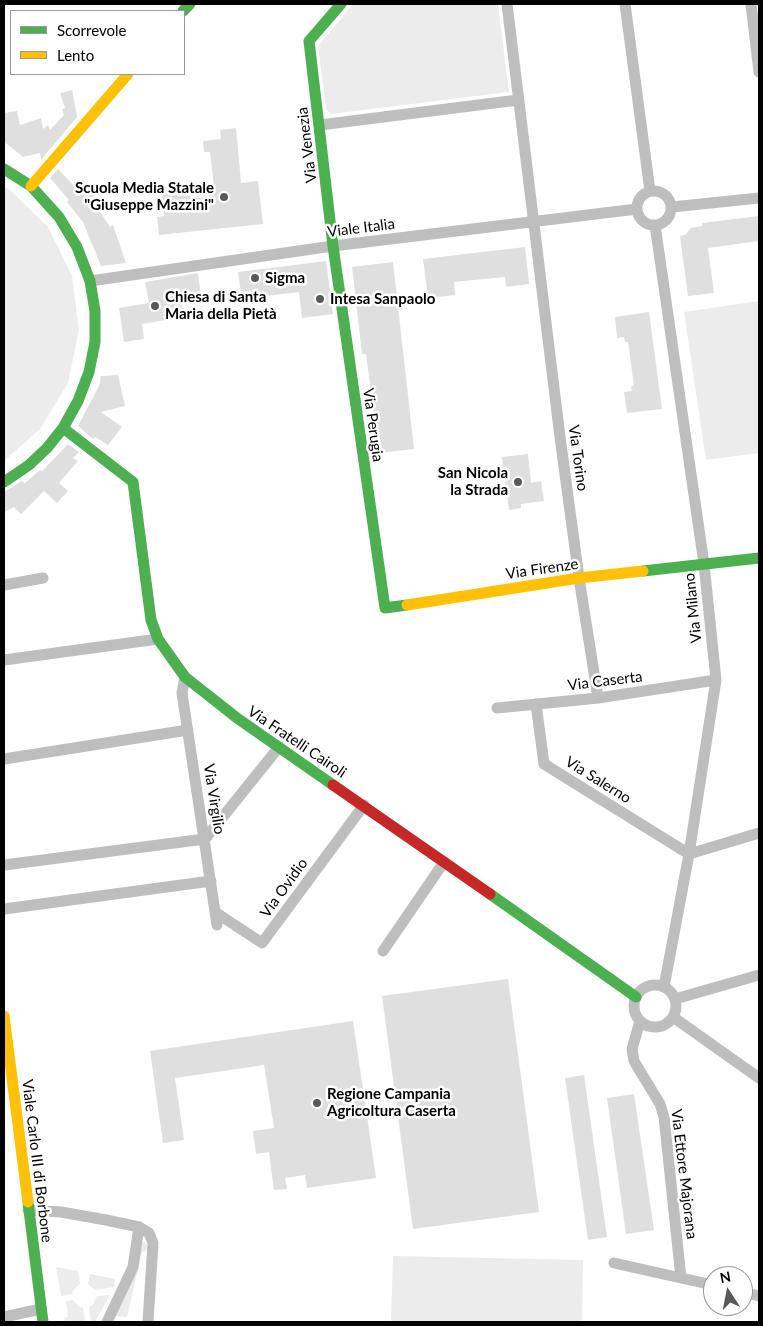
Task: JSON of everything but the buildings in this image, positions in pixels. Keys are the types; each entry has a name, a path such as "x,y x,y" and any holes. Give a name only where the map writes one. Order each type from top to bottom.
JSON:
{"street":[{"name":"Via Venezia","path":"333,246 309,41 341,4"},
{"name":"Via Torino","path":"507,4 579,578 598,698"},
{"path":"625,4 650,191"},
{"path":"751,4 759,72"},
{"path":"30,186 127,75"},
{"path":"320,125 518,100"},
{"path":"4,169 30,186 46,201 63,224 77,247 90,281 95,311 94,342 89,372 81,394 63,428 47,448 29,465 4,482"},
{"path":"650,191 660,191 665,194 672,207 671,213 665,222 655,225 645,223 640,219 637,209 640,198 650,191"},
{"path":"672,207 759,198"},
{"name":"Viale Italia","path":"90,281 333,246 637,209"},
{"name":"Via Milano","path":"655,225 704,564 716,680 664,987"},
{"name":"Via Perugia","path":"333,246 385,608"},
{"name":"Via Fratelli Cairoli","path":"63,428 133,482 151,620 158,639 185,678 237,718 636,997"},
{"name":"Via Firenze","path":"385,608 579,578 759,558"},
{"path":"4,585 43,578"},
{"path":"4,660 158,639"},
{"name":"Via Virgilio","path":"185,678 182,693 217,925"},
{"name":"Via Caserta","path":"497,708 598,698 716,680"},
{"name":"Via Salerno","path":"536,704 544,764 688,854"},
{"path":"4,759 188,730"},
{"path":"4,865 205,839 279,747"},
{"name":"Via Ovidio","path":"216,912 262,943 364,805"},
{"path":"688,854 759,833"},
{"path":"383,951 444,862"},
{"path":"4,909 211,881"},
{"path":"675,998 759,975"},
{"path":"648,986 664,987 675,998 676,1008 673,1017 668,1023 654,1027 646,1025 640,1021 634,1010 636,997 641,990 648,986"},
{"name":"Viale Carlo III di Borbone","path":"4,1016 43,1322"},
{"path":"673,1017 759,1078"},
{"name":"Via Ettore Majorana","path":"640,1021 632,1049 634,1061 660,1104 664,1117 681,1278"},
{"path":"28,1210 61,1212 139,1227 149,1232 153,1243 148,1322"},
{"path":"107,1322 133,1267 139,1227"},
{"path":"614,1263 703,1283"},
{"path":"4,1317 41,1309"}],"shaded area":[{"path":"353,4 498,4 509,92 331,114 326,109 318,46"},
{"path":"4,187 9,189 48,227 72,276 79,330 68,383 40,429 4,461"},
{"path":"759,301 759,453 706,460 684,312"},
{"path":"141,1242 145,1242 148,1247 146,1251 142,1252 127,1317 114,1316"},
{"path":"393,1256 583,1260 582,1322 391,1322"},
{"path":"56,1267 78,1271 80,1284 73,1290 72,1294 61,1296"},
{"path":"90,1274 115,1279 114,1287 95,1290 88,1284"},
{"path":"110,1295 95,1322 91,1322 89,1307 93,1305 97,1296"},
{"path":"73,1300 78,1306 83,1308 85,1322 65,1322 64,1318 68,1317 66,1301"}],"traffic: fast":[{"path":"184,10 190,4"},
{"path":"341,4 309,41 333,246 385,608 407,605"},
{"path":"4,169 31,186 59,217 77,247 90,281 95,311 95,342 89,372 78,401 63,428 47,448 29,465 4,482"},
{"path":"63,428 133,482 151,620 158,639 185,677 237,718 333,785"},
{"path":"643,571 759,558"},
{"path":"490,894 636,997"},
{"path":"28,1202 43,1322"}],"traffic: slow":[{"path":"31,186 127,75"},
{"path":"407,605 579,578 643,571"},
{"path":"4,1016 28,1202"}],"traffic: jam":[{"path":"333,785 490,894"}],"place":[{"name":"Scuola Media Statale \"Giuseppe Mazzini\"","path":"224,197"},
{"name":"Sigma","path":"255,278"},
{"name":"Intesa Sanpaolo","path":"320,299"},
{"name":"Chiesa di Santa Maria della Pietà","path":"155,306"},
{"name":"San Nicola la Strada","path":"518,482"},
{"name":"Regione Campania Agricoltura Caserta","path":"317,1103"}]}
